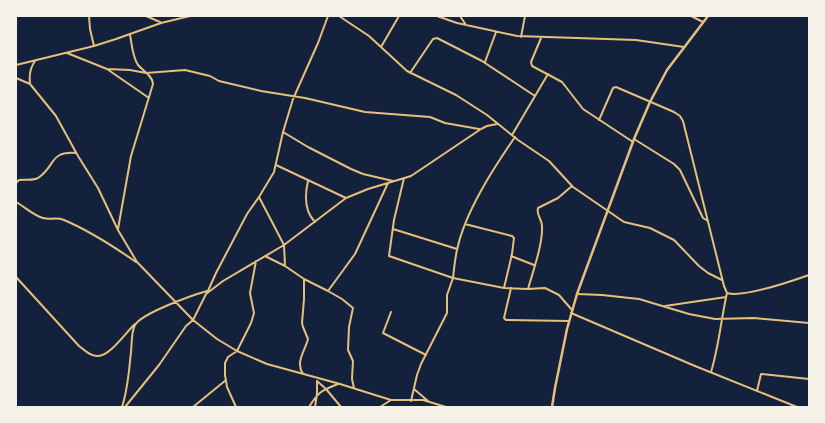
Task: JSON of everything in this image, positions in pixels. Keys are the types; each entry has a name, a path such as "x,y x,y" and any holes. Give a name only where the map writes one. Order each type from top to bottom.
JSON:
{"street":[{"path":"89,16 94,46"},
{"path":"146,16 161,23"},
{"path":"16,65 94,46 161,23 190,16"},
{"path":"124,407 159,365 186,326 193,320 247,214 274,172 283,132 294,96 318,43 328,16"},
{"path":"339,16 367,34 410,73 456,95 487,115 497,124 553,164 572,185 608,211 626,223 650,228 674,240 699,266 708,273 722,280"},
{"path":"381,47 399,16"},
{"path":"437,16 467,26 522,37 636,40 684,46"},
{"path":"460,16 467,26"},
{"path":"522,37 525,16"},
{"path":"691,16 703,22"},
{"path":"552,407 571,311 634,141 650,102 667,70 708,16"},
{"path":"485,62 496,32"},
{"path":"118,230 131,156 153,81 134,58 130,34"},
{"path":"410,73 435,38 449,43 485,62 535,96"},
{"path":"541,38 531,63 532,66 562,82 583,109 674,164 680,170 703,218 708,221"},
{"path":"67,53 106,69 149,98"},
{"path":"30,84 30,72 32,65 36,60"},
{"path":"106,69 130,70 146,73 185,70 210,76 219,81 253,89 294,96 365,112 424,116 445,123 481,129"},
{"path":"411,401 417,374 447,313 447,295 453,278 457,249 465,224 476,200 514,136 548,74"},
{"path":"16,78 30,84 56,116 76,153 98,188 118,230 137,262"},
{"path":"599,120 614,87 674,112 682,119 722,280 727,293 711,373"},
{"path":"16,277 79,346 94,356 100,356 111,350 141,319 176,301 207,293 223,281 284,245 346,198 418,172 481,129 486,126 497,124"},
{"path":"283,132 350,169 363,174 394,181"},
{"path":"16,183 19,180 33,180 37,178 43,174 59,155 64,153 76,153"},
{"path":"276,165 346,198"},
{"path":"404,178 389,256 453,278 504,288 528,289 541,287 555,291 571,311 711,373 796,407"},
{"path":"308,181 306,200 310,217 315,222"},
{"path":"328,291 355,254 388,183"},
{"path":"528,289 542,226 537,212 538,208 558,198 572,185"},
{"path":"259,197 284,245 285,266"},
{"path":"16,202 42,218 59,218 73,224 137,262 193,320 217,339 237,351 267,364 317,379 355,388 373,396 391,400 423,400 446,407"},
{"path":"465,224 513,237 514,239 504,288"},
{"path":"393,229 457,249"},
{"path":"265,256 342,299 352,308 348,350 353,361 352,379 355,388"},
{"path":"511,256 534,265"},
{"path":"236,407 226,380 225,363 228,357 237,351 253,317 253,307 250,293 256,261"},
{"path":"727,293 734,294 772,287 809,275"},
{"path":"303,374 299,363 308,339 302,323 304,279"},
{"path":"511,288 504,318 506,320 569,321"},
{"path":"577,294 632,298 694,315 721,319 754,318 809,323"},
{"path":"664,306 726,297"},
{"path":"391,312 383,333 426,355"},
{"path":"124,407 135,324"},
{"path":"757,391 761,374 809,379"},
{"path":"317,379 341,407"},
{"path":"315,407 317,379"},
{"path":"193,407 226,380"},
{"path":"309,407 317,394 340,384"},
{"path":"414,389 430,402"},
{"path":"380,407 391,400"}]}
